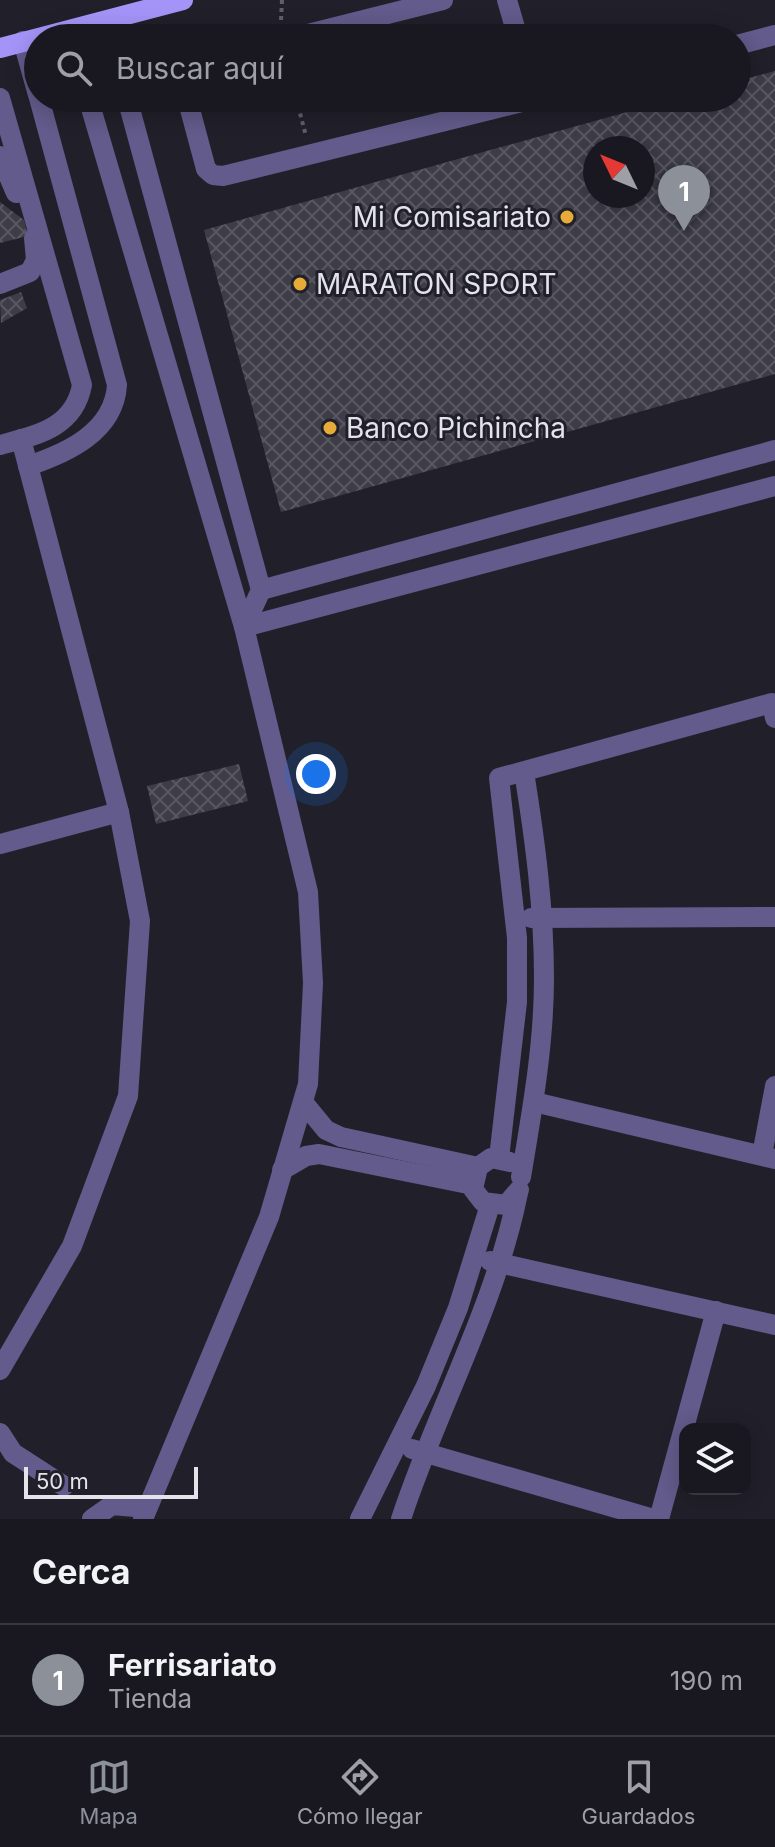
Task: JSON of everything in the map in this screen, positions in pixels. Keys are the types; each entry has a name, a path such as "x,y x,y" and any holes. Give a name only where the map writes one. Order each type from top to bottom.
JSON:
{"main road":[{"path":"124,24 183,0"},
{"path":"0,48 23,41"}],"street":[{"path":"348,24 443,0"},
{"path":"507,0 514,24"},
{"path":"751,41 775,35"},
{"path":"0,98 82,385 79,400 70,417 43,433 0,445"},
{"path":"28,466 58,456 85,440 102,424 116,403 117,385 42,112"},
{"path":"92,112 244,627 308,892 313,983 308,1084 269,1217 215,1352 145,1514 112,1505 92,1519"},
{"path":"131,112 261,590 244,627"},
{"path":"191,112 206,169 213,175 480,112"},
{"path":"0,156 37,245 30,272 0,284"},
{"path":"0,1370 72,1246 128,1096 140,921 119,812 21,439"},
{"path":"261,590 775,450"},
{"path":"244,627 775,486"},
{"path":"282,1170 306,1156 319,1154 475,1176 499,1158 517,1002 515,918 499,778 772,703 775,718"},
{"path":"401,1519 423,1452 465,1358 501,1263 534,1102 542,1036 541,917 524,772"},
{"path":"0,844 119,812"},
{"path":"515,918 775,917"},
{"path":"534,1102 768,1157 775,1086"},
{"path":"303,1102 319,1124 341,1137 475,1176"},
{"path":"475,1176 477,1196 490,1205 506,1205 519,1185 513,1164 499,1158"},
{"path":"360,1519 432,1373 490,1205"},
{"path":"474,1257 775,1325"},
{"path":"397,1445 656,1519 716,1311"},
{"path":"0,1433 13,1453 64,1486"}],"path":[{"path":"300,112 310,154"}],"building":[{"path":"775,71 775,374 281,512 204,230 627,112 751,112 751,77"},
{"path":"0,202 24,220 28,236 0,243"},
{"path":"21,292 27,308 1,323 0,300"},
{"path":"239,764 248,801 156,824 147,786"}],"place":[{"name":"Mi Comisariato","path":"567,217"},
{"name":"Ferrisariato","path":"684,231"},
{"name":"MARATON SPORT","path":"300,284"},
{"name":"Banco Pichincha","path":"330,428"}]}
